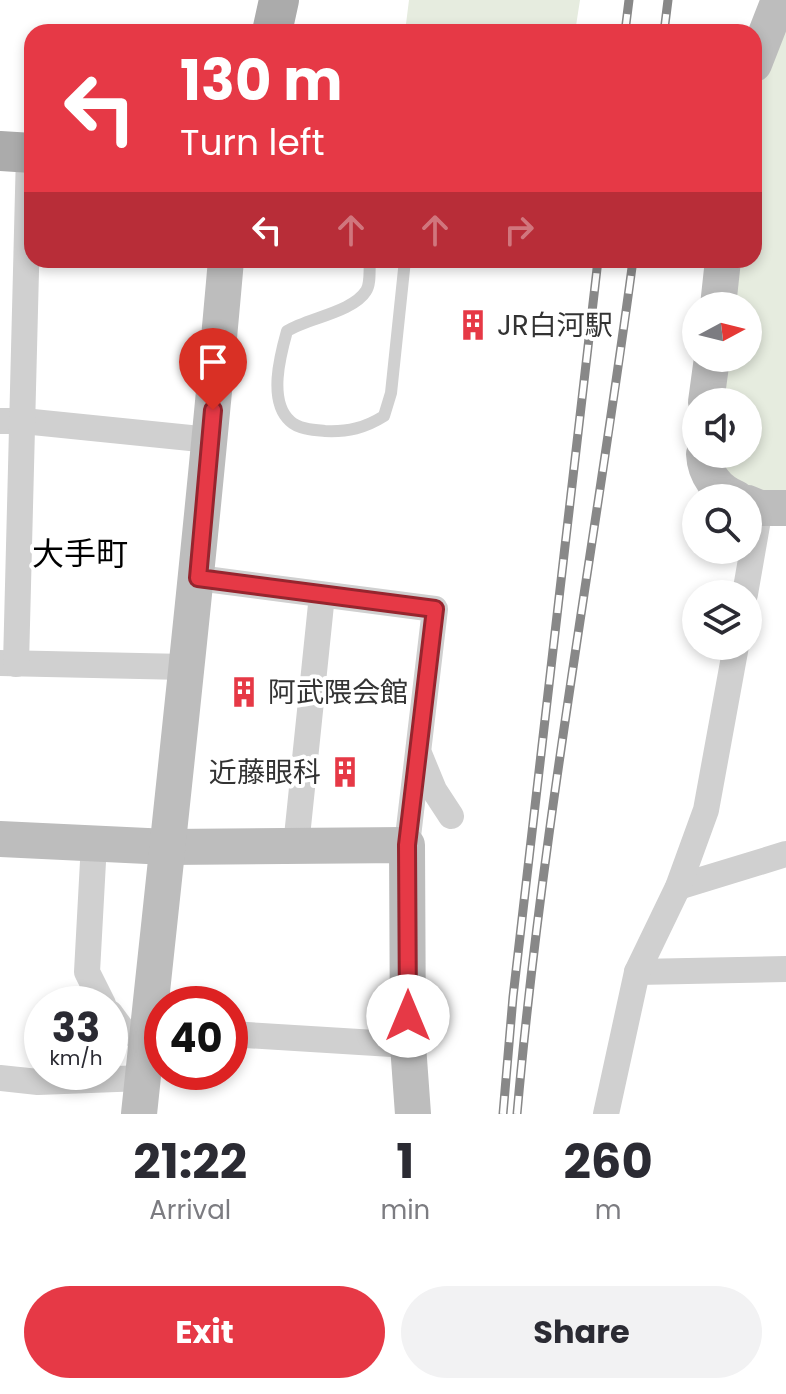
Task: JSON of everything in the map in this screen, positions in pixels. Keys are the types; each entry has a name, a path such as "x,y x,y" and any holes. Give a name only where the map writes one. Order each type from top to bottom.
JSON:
{"main road":[{"path":"274,24 279,0"}],"street":[{"path":"762,44 779,0"},
{"path":"20,152 8,663 186,667"},
{"path":"157,986 225,268"},
{"path":"720,292 722,268"},
{"path":"12,421 210,440"},
{"path":"198,578 435,609 407,845 408,1045 413,1114"},
{"path":"296,846 322,595"},
{"path":"606,1114 637,972 678,887 706,810 733,660"},
{"path":"419,754 434,790 451,816"},
{"path":"0,839 168,847 407,845"},
{"path":"94,843 87,972 94,986"},
{"path":"678,887 786,854"},
{"path":"637,972 786,969"},
{"path":"248,1035 408,1045"},
{"path":"139,1114 144,1073"},
{"path":"0,1078 38,1082 143,1078"}],"lane":[{"path":"369,268 368,289 358,300 287,331 278,387 281,409 291,423 312,430 337,431 366,428 384,416 391,393 404,268"}],"shaded area":[{"path":"409,0 580,0 576,24 406,24"},
{"path":"786,10 786,492 762,491 762,484 742,484 725,468 762,468 762,388 718,388 720,372 762,372 762,292 730,292 733,268 762,268 762,80"}],"railway":[{"path":"626,24 629,0"},
{"path":"665,24 668,0"},
{"path":"503,1114 513,997 597,268"},
{"path":"517,1114 540,900 632,268"}],"place":[{"name":"JR白河駅","path":"473,325"},
{"name":"阿武隈会館","path":"244,692"},
{"name":"近藤眼科","path":"345,772"}],"district":[{"name":"大手町","path":"80,553"}],"route":[{"path":"213,410 198,578 435,609 407,845 408,1016"}]}
